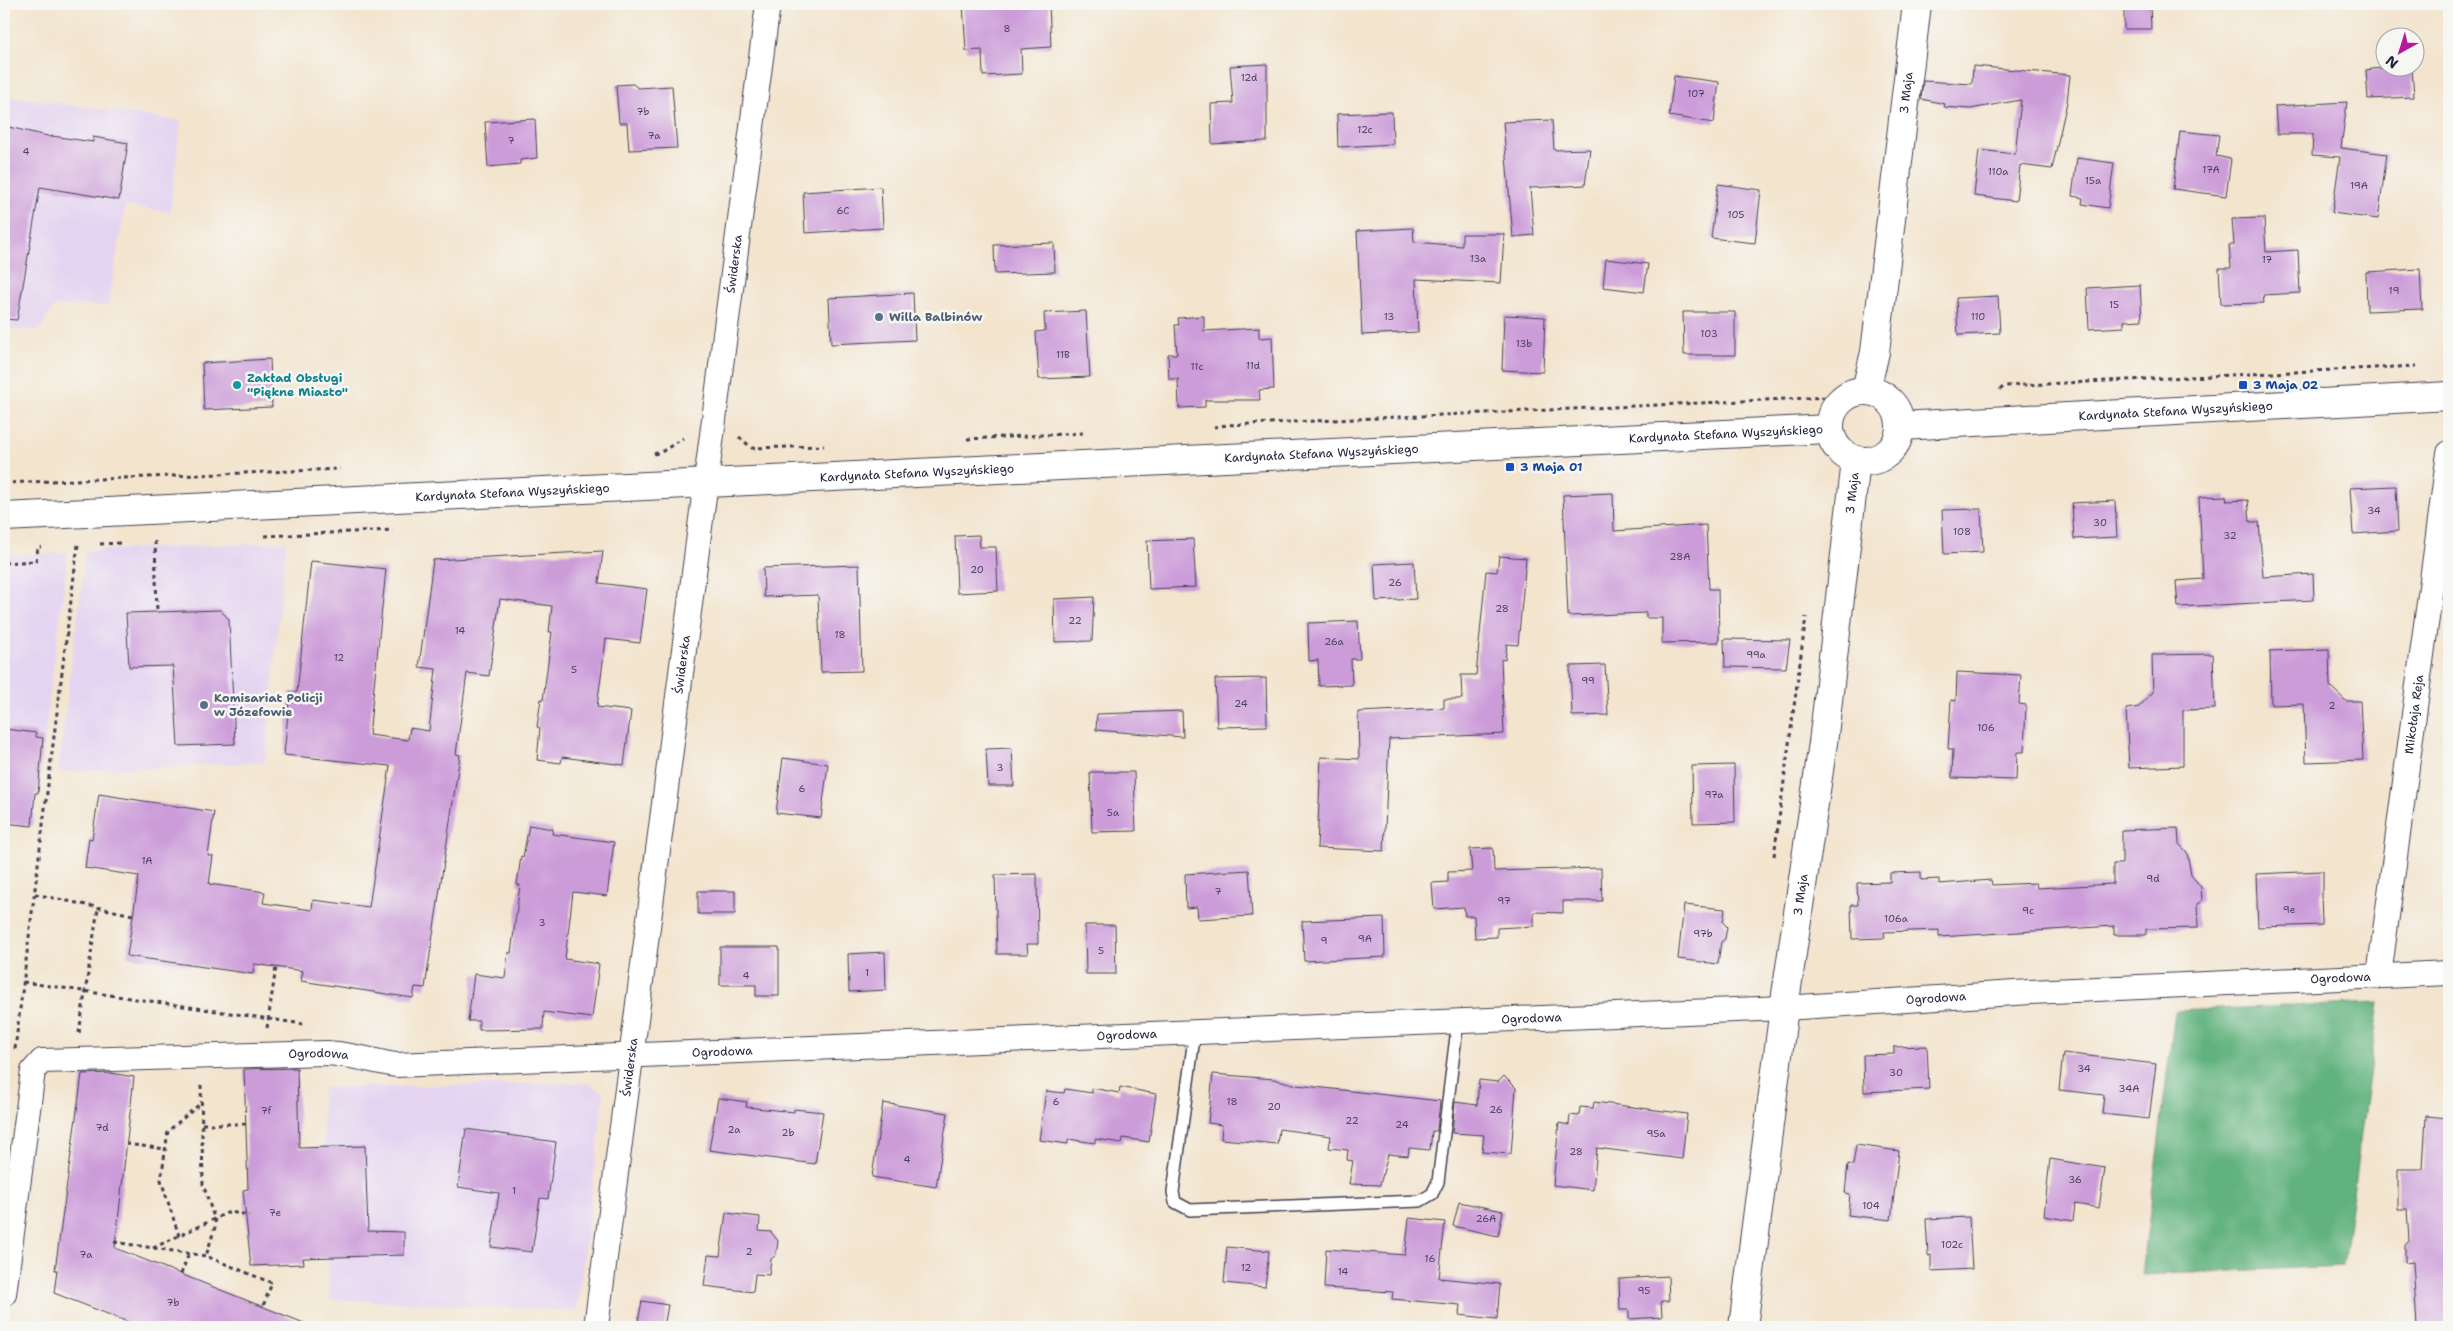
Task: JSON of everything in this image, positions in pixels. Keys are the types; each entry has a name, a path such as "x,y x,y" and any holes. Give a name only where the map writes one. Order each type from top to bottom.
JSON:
{"street":[{"name":"Świderska","path":"596,1327 706,483 711,430 768,4"},
{"name":"3 Maja","path":"1866,390 1875,352 1917,4"},
{"path":"1866,390 1877,392 1891,401 1899,415 1901,426 1899,437 1894,447 1886,455 1876,460 1856,461 1836,446 1829,430 1832,414 1837,404 1845,396 1866,390"},
{"name":"Kardynała Stefana Wyszyńskiego","path":"1901,426 2449,396"},
{"name":"Kardynała Stefana Wyszyńskiego","path":"4,517 1829,430"},
{"name":"Mikołaja Reja","path":"2379,976 2449,453"},
{"name":"3 Maja","path":"1743,1327 1784,1008 1822,743 1856,461"},
{"name":"Ogrodowa","path":"4,1294 33,1071 42,1061 326,1053 348,1054 375,1062 396,1065 1784,1008 2030,992 2449,972"}],"lane":[{"path":"1195,1031 1173,1192 1175,1202 1190,1210 1420,1201 1432,1194 1438,1182 1458,1020"}],"path":[{"path":"2004,386 2420,366"},
{"path":"1227,424 1823,396"},
{"path":"734,432 752,448 830,445"},
{"path":"965,439 1090,433"},
{"path":"649,454 663,451 688,434"},
{"path":"4,483 342,469"},
{"path":"155,541 157,612"},
{"path":"14,1059 78,544"},
{"path":"4,563 36,561 38,547 45,546"},
{"path":"35,894 133,915"},
{"path":"78,1038 98,908"},
{"path":"266,1035 276,967"},
{"path":"23,982 304,1024"},
{"path":"200,1083 203,1184 216,1224 206,1256"},
{"path":"179,1236 160,1180 165,1149 168,1131 201,1102"},
{"path":"202,1124 246,1124"},
{"path":"126,1144 165,1149"},
{"path":"152,1248 229,1212 249,1215"},
{"path":"114,1242 206,1256 272,1283 263,1306"},
{"path":"181,1274 189,1253"}],"shaded area":[{"path":"4,95 181,121 170,212 125,206 108,305 55,306 39,330 4,330"},
{"path":"286,542 265,762 58,772 86,551"},
{"path":"68,553 33,826 4,823 4,556"},
{"path":"589,1083 604,1094 577,1311 329,1299 322,1088"}],"green space":[{"path":"2379,1002 2343,1266 2142,1275 2175,1011"}],"building":[{"path":"963,4 1049,4 1051,47 1021,49 1022,74 983,76 982,50 966,51"},
{"path":"2124,4 2150,4 2151,29 2124,29"},
{"path":"1267,64 1267,141 1212,144 1211,104 1233,103 1230,66"},
{"path":"1973,66 2070,75 2067,102 2052,169 2020,165 2016,201 1974,196 1979,150 2015,154 2021,100 1970,109 1944,107 1945,104 1921,99 1923,81 1972,84"},
{"path":"2376,69 2376,78 2413,78 2414,97 2368,99 2366,70"},
{"path":"1674,76 1719,82 1714,123 1669,116"},
{"path":"633,84 638,88 672,86 677,148 629,150 627,123 619,123 616,85"},
{"path":"2347,102 2341,148 2387,154 2378,219 2332,213 2340,157 2312,155 2313,134 2277,134 2275,106"},
{"path":"1392,112 1393,144 1338,147 1337,114"},
{"path":"535,119 537,158 520,160 520,164 488,167 485,122"},
{"path":"1552,120 1554,150 1590,149 1585,185 1530,188 1534,235 1513,237 1503,122"},
{"path":"4,126 52,137 93,142 93,137 128,143 119,200 40,187 17,320 4,319"},
{"path":"2180,131 2219,135 2216,156 2231,159 2226,196 2173,189"},
{"path":"2077,158 2114,163 2108,208 2082,204 2083,198 2072,196"},
{"path":"1718,184 1761,190 1755,243 1711,238"},
{"path":"881,187 883,228 805,233 803,192"},
{"path":"2264,218 2266,252 2298,250 2300,293 2263,295 2264,303 2221,304 2219,268 2231,268 2229,245 2234,245 2232,219"},
{"path":"1413,228 1414,242 1462,246 1462,234 1504,234 1501,283 1416,279 1418,332 1362,335 1357,231"},
{"path":"1054,243 1055,272 995,274 994,245"},
{"path":"1606,259 1648,264 1644,292 1603,287"},
{"path":"2420,269 2422,309 2367,311 2366,272"},
{"path":"2140,285 2142,320 2124,321 2124,327 2089,329 2087,288"},
{"name":"Willa Balbinów","path":"913,293 915,340 831,344 829,298"},
{"path":"1998,296 2000,333 1958,335 1956,298"},
{"path":"1086,311 1090,377 1039,379 1036,332 1045,331 1044,313"},
{"path":"1683,312 1735,312 1735,355 1684,355"},
{"path":"1504,315 1545,317 1543,372 1502,370"},
{"path":"1204,316 1204,331 1259,328 1259,338 1272,337 1274,389 1259,390 1260,400 1205,400 1205,407 1179,408 1178,379 1169,379 1168,354 1177,354 1175,325 1179,325 1178,318"},
{"name":"Zakład Obsługi \"Piękne Miasto\"","path":"270,359 272,407 204,410 202,363"},
{"path":"2396,486 2398,531 2353,534 2350,488"},
{"path":"1613,493 1614,531 1706,525 1709,589 1718,589 1719,642 1662,643 1662,618 1646,618 1646,613 1568,616 1563,495"},
{"path":"2226,496 2227,501 2248,500 2250,522 2259,522 2263,577 2313,574 2314,600 2178,607 2176,581 2203,579 2199,497"},
{"path":"2115,501 2117,537 2074,539 2072,503"},
{"path":"1981,509 1983,552 1944,554 1942,510"},
{"path":"979,535 980,547 996,547 998,591 957,593 955,536"},
{"path":"1193,539 1196,587 1149,589 1147,541"},
{"path":"603,551 599,583 647,589 640,643 606,639 597,707 631,711 624,765 562,757 561,763 537,760 540,728 537,727 541,699 543,700 552,632 549,632 552,606 500,599 489,676 467,673 456,754 460,755 425,988 415,987 413,998 301,981 303,971 254,964 253,974 127,956 139,876 85,868 89,838 92,839 99,794 214,812 208,856 213,856 209,884 265,892 263,903 312,910 313,900 369,907 390,766 284,755 290,692 297,692 311,561 386,569 369,735 408,740 410,728 429,731 436,669 419,667 433,560"},
{"path":"1499,556 1526,558 1518,645 1507,644 1505,660 1501,659 1504,734 1389,739 1384,851 1317,848 1321,757 1359,759 1358,712 1444,708 1444,699 1462,699 1461,675 1476,675 1486,571 1497,572"},
{"path":"1414,562 1416,599 1376,601 1374,564"},
{"path":"859,565 862,671 821,672 818,595 764,597 763,568"},
{"path":"1094,597 1092,641 1055,642 1054,599"},
{"name":"Komisariat Policji w Józefowie","path":"220,610 229,619 235,744 178,746 173,666 129,667 126,613"},
{"path":"1358,621 1360,659 1351,659 1352,685 1319,686 1318,660 1309,661 1308,623"},
{"path":"1724,639 1790,640 1786,668 1725,667"},
{"path":"2329,649 2330,686 2346,701 2360,701 2363,760 2306,762 2304,704 2271,705 2270,651"},
{"path":"2213,654 2215,709 2183,710 2183,766 2129,768 2126,709 2139,707 2153,692 2152,655"},
{"path":"1605,665 1608,715 1572,716 1570,666"},
{"path":"1957,672 2021,675 2019,704 2026,705 2024,752 2017,752 2016,780 1952,778 1953,749 1948,749 1951,700 1956,701"},
{"path":"1266,678 1267,726 1217,727 1215,679"},
{"path":"1182,711 1183,737 1096,730 1097,714"},
{"path":"5,729 36,733 36,737 43,738 38,793 35,793 32,826 4,823"},
{"path":"1012,748 1014,786 988,786 986,749"},
{"path":"783,758 828,764 821,818 776,813"},
{"path":"1734,765 1735,822 1693,823 1692,766"},
{"path":"1090,772 1134,772 1136,831 1092,832"},
{"path":"529,825 553,829 552,834 614,842 607,896 573,892 565,959 599,964 592,1018 544,1012 543,1029 479,1030 479,1021 468,1021 474,974 505,978 508,953 511,953 520,885 517,885 521,856 523,857"},
{"path":"2178,828 2179,844 2187,852 2191,875 2201,887 2202,901 2197,904 2198,928 2146,929 2146,935 2114,935 2114,926 1939,937 1939,930 1884,932 1885,938 1852,939 1851,905 1858,905 1857,883 1890,882 1890,873 1921,872 1921,880 1939,879 1939,884 1991,880 1992,885 2036,883 2037,888 2113,884 2113,864 2122,864 2122,830"},
{"path":"1493,848 1494,871 1601,868 1602,901 1563,901 1563,913 1534,912 1534,926 1497,928 1497,937 1475,938 1474,916 1465,916 1464,907 1434,909 1432,883 1448,882 1448,872 1472,871 1470,849"},
{"path":"1249,870 1252,916 1198,919 1197,907 1186,908 1185,874"},
{"path":"2323,871 2323,890 2321,893 2322,925 2258,927 2256,874"},
{"path":"1037,874 1038,944 1027,944 1028,954 997,954 995,875"},
{"path":"698,891 735,891 735,914 698,914"},
{"path":"1684,905 1725,909 1723,922 1727,927 1725,939 1721,942 1718,964 1678,959"},
{"path":"1384,918 1385,957 1304,961 1302,921"},
{"path":"1085,925 1115,925 1116,974 1086,974"},
{"path":"720,947 779,947 779,996 756,996 756,985 720,985"},
{"path":"885,952 886,990 849,992 848,954"},
{"path":"1927,1046 1929,1089 1864,1092 1863,1055 1894,1054 1894,1047"},
{"path":"2063,1053 2156,1064 2149,1119 2102,1114 2104,1095 2059,1090"},
{"path":"297,1068 299,1148 365,1146 368,1231 404,1232 404,1255 303,1258 304,1264 251,1266 243,1190 248,1189 244,1069"},
{"path":"111,1073 134,1077 115,1248 314,1327 141,1327 54,1293 57,1270 55,1270 82,1074"},
{"path":"1213,1074 1274,1079 1297,1085 1440,1101 1437,1131 1432,1131 1430,1150 1409,1148 1408,1156 1388,1154 1380,1185 1349,1184 1353,1161 1347,1160 1348,1150 1329,1148 1331,1136 1279,1129 1277,1144 1221,1139 1222,1125 1208,1123"},
{"path":"1504,1076 1516,1088 1511,1154 1482,1152 1484,1135 1452,1133 1455,1102 1477,1105 1479,1080 1498,1082"},
{"path":"1120,1087 1156,1094 1149,1142 1123,1138 1122,1143 1095,1139 1095,1143 1068,1139 1068,1144 1039,1140 1046,1091 1064,1093 1065,1089 1092,1093 1092,1088 1119,1093"},
{"path":"718,1098 747,1102 746,1107 794,1112 794,1109 823,1112 815,1164 709,1150"},
{"path":"1594,1102 1687,1114 1682,1159 1597,1148 1593,1190 1553,1185 1559,1123 1569,1125 1570,1115 1579,1116 1580,1107 1593,1108"},
{"path":"883,1103 948,1113 936,1187 872,1177"},
{"path":"2426,1116 2449,1118 2449,1327 2417,1327 2413,1262 2405,1263 2405,1245 2409,1241 2407,1209 2398,1209 2398,1169 2423,1169"},
{"path":"466,1129 556,1142 548,1199 540,1198 532,1252 491,1247 499,1193 458,1187"},
{"path":"1856,1145 1899,1151 1891,1220 1848,1215 1850,1194 1845,1193 1848,1164 1853,1165"},
{"path":"2050,1159 2105,1168 2099,1208 2075,1204 2073,1221 2044,1216"},
{"path":"1459,1202 1503,1211 1498,1236 1453,1226"},
{"path":"726,1213 760,1217 759,1231 771,1232 778,1241 776,1255 771,1259 769,1275 755,1274 753,1292 704,1286 708,1255 720,1256"},
{"path":"1969,1217 1972,1269 1931,1271 1931,1255 1928,1256 1926,1219"},
{"path":"1409,1218 1445,1222 1439,1278 1500,1284 1497,1319 1459,1315 1460,1305 1392,1299 1393,1292 1324,1288 1326,1249 1405,1255"},
{"path":"1227,1247 1269,1251 1265,1287 1224,1283"},
{"path":"1668,1276 1669,1301 1661,1301 1662,1317 1629,1319 1629,1310 1620,1310 1619,1279"},
{"path":"642,1301 668,1305 664,1327 637,1327"}],"place":[{"name":"Willa Balbinów","path":"879,317"},
{"name":"Zakład Obsługi \"Piękne Miasto\"","path":"237,385"},
{"name":"3 Maja 02","path":"2243,385"},
{"name":"3 Maja 01","path":"1510,467"},
{"name":"Komisariat Policji w Józefowie","path":"204,705"}]}
